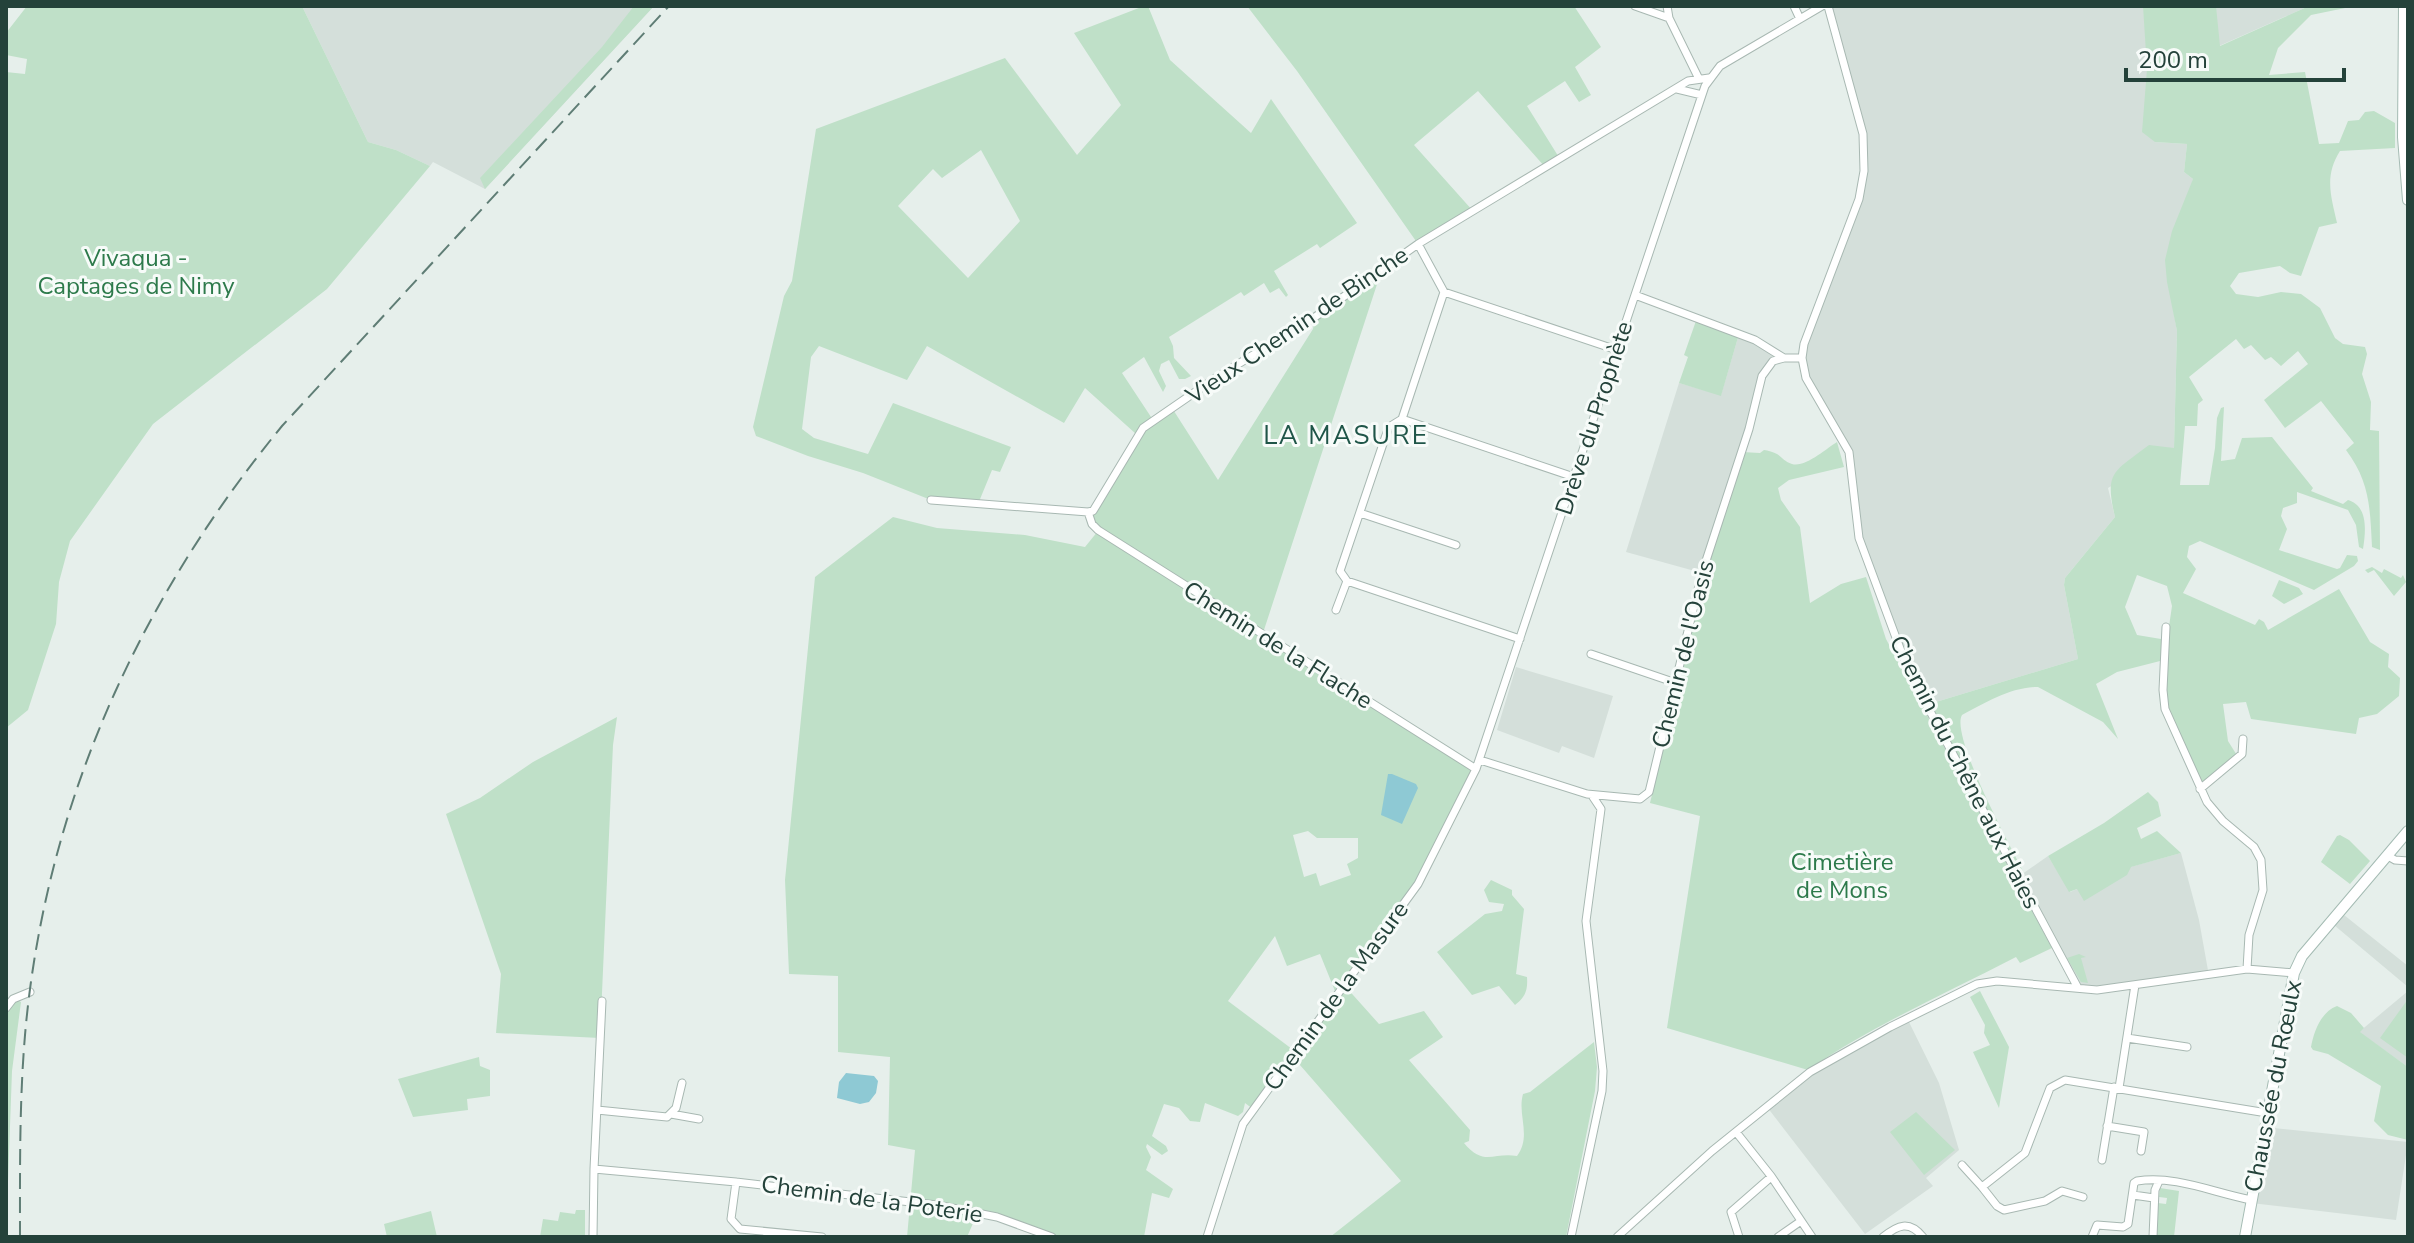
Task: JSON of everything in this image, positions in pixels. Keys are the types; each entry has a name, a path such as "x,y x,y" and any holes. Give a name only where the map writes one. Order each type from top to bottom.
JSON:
{"main road":[{"path":"2404,6 2403,137 2408,200"},
{"name":"Chaussée du Rœulx","path":"2245,1237 2294,973 2302,956 2408,831"}],"street":[{"path":"1635,6 1669,18"},
{"path":"1667,6 1669,18 1699,79"},
{"path":"1794,6 1800,19"},
{"path":"1635,295 1755,340 1784,358 1802,358 1804,344 1859,199 1864,171 1863,134 1825,6 1720,66 1709,78"},
{"name":"Vieux Chemin de Binche","path":"1088,512 1097,506 1143,428 1217,377 1315,317 1418,244 1675,89 1709,78"},
{"name":"Drève du Prophète","path":"1480,760 1709,78"},
{"path":"1675,89 1702,95"},
{"path":"1418,244 1444,292 1617,350"},
{"path":"1444,292 1402,419 1389,427 1340,571 1347,581 1520,639"},
{"name":"Chemin de l'Oasis","path":"1480,760 1601,797 1635,800 1649,792 1702,573 1749,429 1762,376 1773,361 1784,358"},
{"name":"Chemin du Chêne aux Haies","path":"1802,358 1806,378 1849,452 1859,538 1908,670 2078,988"},
{"path":"1402,419 1574,477"},
{"path":"931,500 1088,512"},
{"name":"Chemin de la Flache","path":"1088,512 1098,530 1476,769"},
{"path":"1360,513 1456,545"},
{"path":"1336,610 1347,581"},
{"path":"2166,627 2165,709 2212,809 2254,847 2261,860 2263,890 2249,935 2247,969"},
{"path":"1591,654 1676,683"},
{"path":"2200,789 2242,754 2243,739"},
{"name":"Chemin de la Masure","path":"1207,1237 1243,1124 1418,884 1480,760"},
{"path":"1571,1237 1602,1091 1603,1071 1586,921 1601,809 1598,801 1587,794"},
{"path":"2388,856 2408,861"},
{"path":"1617,1237 1736,1132 1810,1072 1835,1056 1977,984 1997,981 2097,990 2247,969 2294,973"},
{"path":"2102,1160 2135,985"},
{"path":"6,1008 13,999 30,992"},
{"path":"593,1237 602,1001"},
{"path":"2127,1038 2187,1047"},
{"path":"1982,1187 2025,1153 2054,1085 2065,1080 2267,1113"},
{"path":"597,1110 667,1117 678,1102 682,1083"},
{"path":"671,1114 699,1119"},
{"path":"2107,1126 2144,1132 2141,1151"},
{"path":"1736,1132 1812,1237"},
{"path":"1962,1165 2004,1210 2045,1201 2062,1191 2083,1197"},
{"name":"Chemin de la Poterie","path":"594,1169 736,1182 969,1210 1052,1237"},
{"path":"1739,1237 1731,1212 1771,1177"},
{"path":"2092,1237 2097,1225 2123,1227 2129,1221 2137,1181 2205,1186 2220,1195 2252,1200"},
{"path":"2153,1237 2154,1198 2159,1181"},
{"name":"Chemin de la Poterie","path":"736,1182 731,1219 740,1229 822,1237"},
{"path":"2133,1195 2154,1198"},
{"path":"1778,1237 1801,1221"},
{"path":"1883,1237 1903,1224 1913,1227 1923,1237"}],"shaded area":[{"path":"302,6 654,6 485,189 433,162 430,166 396,150 368,142"},
{"path":"1828,6 2309,6 2219,46 2155,142 2187,144 2184,172 2193,179 2173,308 2177,331 2174,448 2108,488 2115,517 2065,578 2078,659 1926,705 1859,538 1849,452 1806,378 1802,358 1851,221 1865,153"},
{"path":"1739,334 1784,358 1767,366 1702,573 1626,552 1679,383 1721,395"},
{"path":"1516,667 1613,696 1594,758 1562,746 1559,753 1497,730"},
{"path":"2181,853 2199,920 2209,976 2110,989 2078,988 2018,877 2048,856 2070,892 2130,867"},
{"path":"2344,915 2408,966 2408,987 2334,925"},
{"path":"2408,991 2408,1067 2359,1032"},
{"path":"1907,1018 1939,1083 1959,1150 1926,1178 1933,1186 1865,1234 1767,1107 1810,1072"},
{"path":"2264,1127 2408,1142 2396,1220 2251,1203"}],"green space":[{"name":"Vivaqua - Captages de Nimy","path":"27,6 302,6 368,142 396,150 430,166 327,289 153,424 70,541 59,582 56,624 28,710 6,728 6,72 25,74 27,59 6,55 6,33"},
{"path":"634,6 654,6 485,189 480,178 602,47"},
{"path":"1148,6 1170,60 1251,133 1271,99 1357,223 1320,248 1317,244 1274,271 1288,295 1286,297 1279,288 1270,293 1264,283 1244,296 1241,292 1169,337 1174,358 1191,376 1179,379 1169,360 1161,364 1159,371 1166,386 1163,392 1144,357 1122,373 1153,420 1172,408 1218,480 1313,329 1315,317 1382,269 1262,636 1476,769 1418,884 1345,986 1379,1024 1424,1011 1443,1037 1409,1060 1470,1130 1469,1141 1464,1143 1483,1157 1517,1156 1524,1133 1523,1094 1530,1092 1594,1042 1597,1067 1595,1091 1566,1237 1330,1237 1401,1181 1293,1057 1253,1109 1245,1103 1243,1112 1238,1116 1205,1103 1200,1122 1190,1121 1179,1108 1164,1104 1152,1136 1168,1151 1162,1155 1147,1144 1151,1157 1146,1170 1173,1189 1169,1198 1152,1193 1144,1237 1031,1237 1034,1232 978,1212 967,1237 907,1237 915,1150 888,1145 890,1057 838,1052 838,976 789,974 785,880 815,577 893,517 937,528 1025,535 1085,547 1098,531 1088,512 1093,510 1136,434 1085,388 1064,423 927,346 907,380 819,346 811,357 802,429 814,438 868,454 893,403 1011,447 1000,472 992,470 978,504 931,500 756,436 753,427 784,296 792,281 816,129 1005,58 1077,155 1121,105 1074,33","holes":["981,150 1020,221 968,278 898,206 933,169 942,178","1308,831 1317,838 1358,838 1358,858 1347,864 1351,875 1320,886 1316,873 1304,877 1293,835","1275,936 1287,966 1320,954 1337,996 1296,1052 1228,1001"]},
{"path":"1247,6 1574,6 1601,47 1575,67 1591,95 1579,102 1565,81 1527,106 1560,159 1545,167 1478,91 1414,145 1473,211 1418,244 1297,71"},
{"path":"2143,6 2216,6 2220,46 2309,6 2355,6 2311,15 2278,48 2269,75 2305,72 2319,144 2339,143 2348,121 2359,120 2365,112 2374,111 2395,123 2395,148 2340,151 2330,178 2337,223 2319,227 2301,276 2280,266 2239,273 2230,286 2236,294 2258,297 2281,292 2301,294 2320,308 2335,338 2343,344 2365,347 2367,354 2362,374 2371,402 2370,430 2379,431 2380,550 2372,547 2364,484 2346,450 2354,443 2321,401 2285,428 2264,400 2308,364 2298,351 2281,366 2271,357 2265,360 2251,345 2244,349 2236,339 2189,377 2203,400 2198,404 2197,426 2185,426 2180,485 2209,485 2217,418 2224,407 2221,461 2235,459 2242,438 2272,437 2313,488 2311,491 2343,504 2348,500 2355,503 2362,513 2365,527 2363,549 2359,547 2356,525 2348,510 2297,492 2297,503 2283,508 2281,516 2287,529 2279,550 2337,569 2347,555 2357,556 2354,566 2314,590 2200,541 2189,546 2187,557 2196,569 2183,593 2255,625 2259,619 2268,630 2339,589 2370,642 2389,654 2388,667 2400,678 2399,696 2377,714 2359,718 2356,734 2251,719 2246,702 2223,704 2228,741 2238,757 2200,789 2165,709 2164,660 2117,672 2096,684 2118,739 2103,722 2038,687 2018,690 1989,701 1962,715 1961,727 1973,767 2024,873 2018,877 1926,705 2078,659 2065,578 2115,517 2111,490 2112,481 2120,468 2149,445 2174,448 2177,331 2165,260 2172,231 2193,179 2184,172 2187,144 2155,142 2142,132 2147,69","holes":["2137,575 2167,586 2172,606 2167,640 2137,635 2125,607"]},
{"path":"1697,318 1739,334 1721,396 1679,383 1688,357 1684,355"},
{"name":"Cimetière de Mons","path":"1837,442 1844,467 1789,480 1778,488 1781,500 1800,527 1810,603 1841,584 1866,577 1886,639 2052,948 2020,963 2016,957 1884,1024 1808,1070 1667,1028 1700,816 1650,803 1686,655 1702,573 1742,452 1770,451 1797,464"},
{"path":"2372,567 2401,578 2403,575 2406,582 2394,596 2374,570 2368,573 2365,570"},
{"path":"2279,580 2299,588 2303,594 2284,604 2272,596"},
{"path":"617,717 613,745 600,1038 496,1033 501,974 446,814 480,798 533,762"},
{"path":"2148,792 2158,802 2161,816 2137,828 2141,839 2157,831 2181,853 2131,867 2127,875 2084,901 2077,889 2069,892 2048,856"},
{"path":"2340,835 2370,861 2350,884 2321,862"},
{"path":"1491,880 1512,890 1512,895 1524,909 1516,974 1527,977 1527,986 1515,1005 1499,986 1472,995 1437,952 1485,914 1502,911 1504,904 1489,902 1484,890"},
{"path":"2079,954 2086,957 2081,958 2088,983 2081,982 2067,958"},
{"path":"1980,991 2009,1047 1999,1108 1973,1052 1990,1045 1984,1033 1985,1025 1970,997"},
{"path":"2408,999 2408,1058 2380,1038"},
{"path":"17,1000 21,1002 12,1071 6,1237 6,1015"},
{"path":"2337,1006 2351,1013 2364,1028 2360,1032 2408,1067 2408,1140 2388,1135 2374,1121 2381,1086 2311,1047 2319,1023"},
{"path":"479,1057 480,1066 490,1070 490,1096 467,1099 468,1110 413,1117 398,1079"},
{"path":"1916,1112 1955,1150 1924,1175 1890,1132"},
{"path":"2160,1188 2179,1191 2174,1237 2157,1237 2158,1203 2166,1204 2167,1198 2159,1197"},
{"path":"576,1210 585,1210 585,1237 540,1237 543,1219 558,1221 560,1212 575,1214"},
{"path":"431,1211 437,1237 387,1237 384,1224"}],"water":[{"path":"1388,774 1416,784 1418,788 1402,824 1381,815"},
{"path":"846,1073 874,1076 878,1081 876,1093 869,1102 860,1104 837,1098 839,1082"}],"railway":[{"path":"20,1237 24,1051 43,911 62,835 87,761 116,690 151,620 190,553 234,488 282,426 669,6"}],"district":[{"name":"LA MASURE","path":"1346,435"}]}
